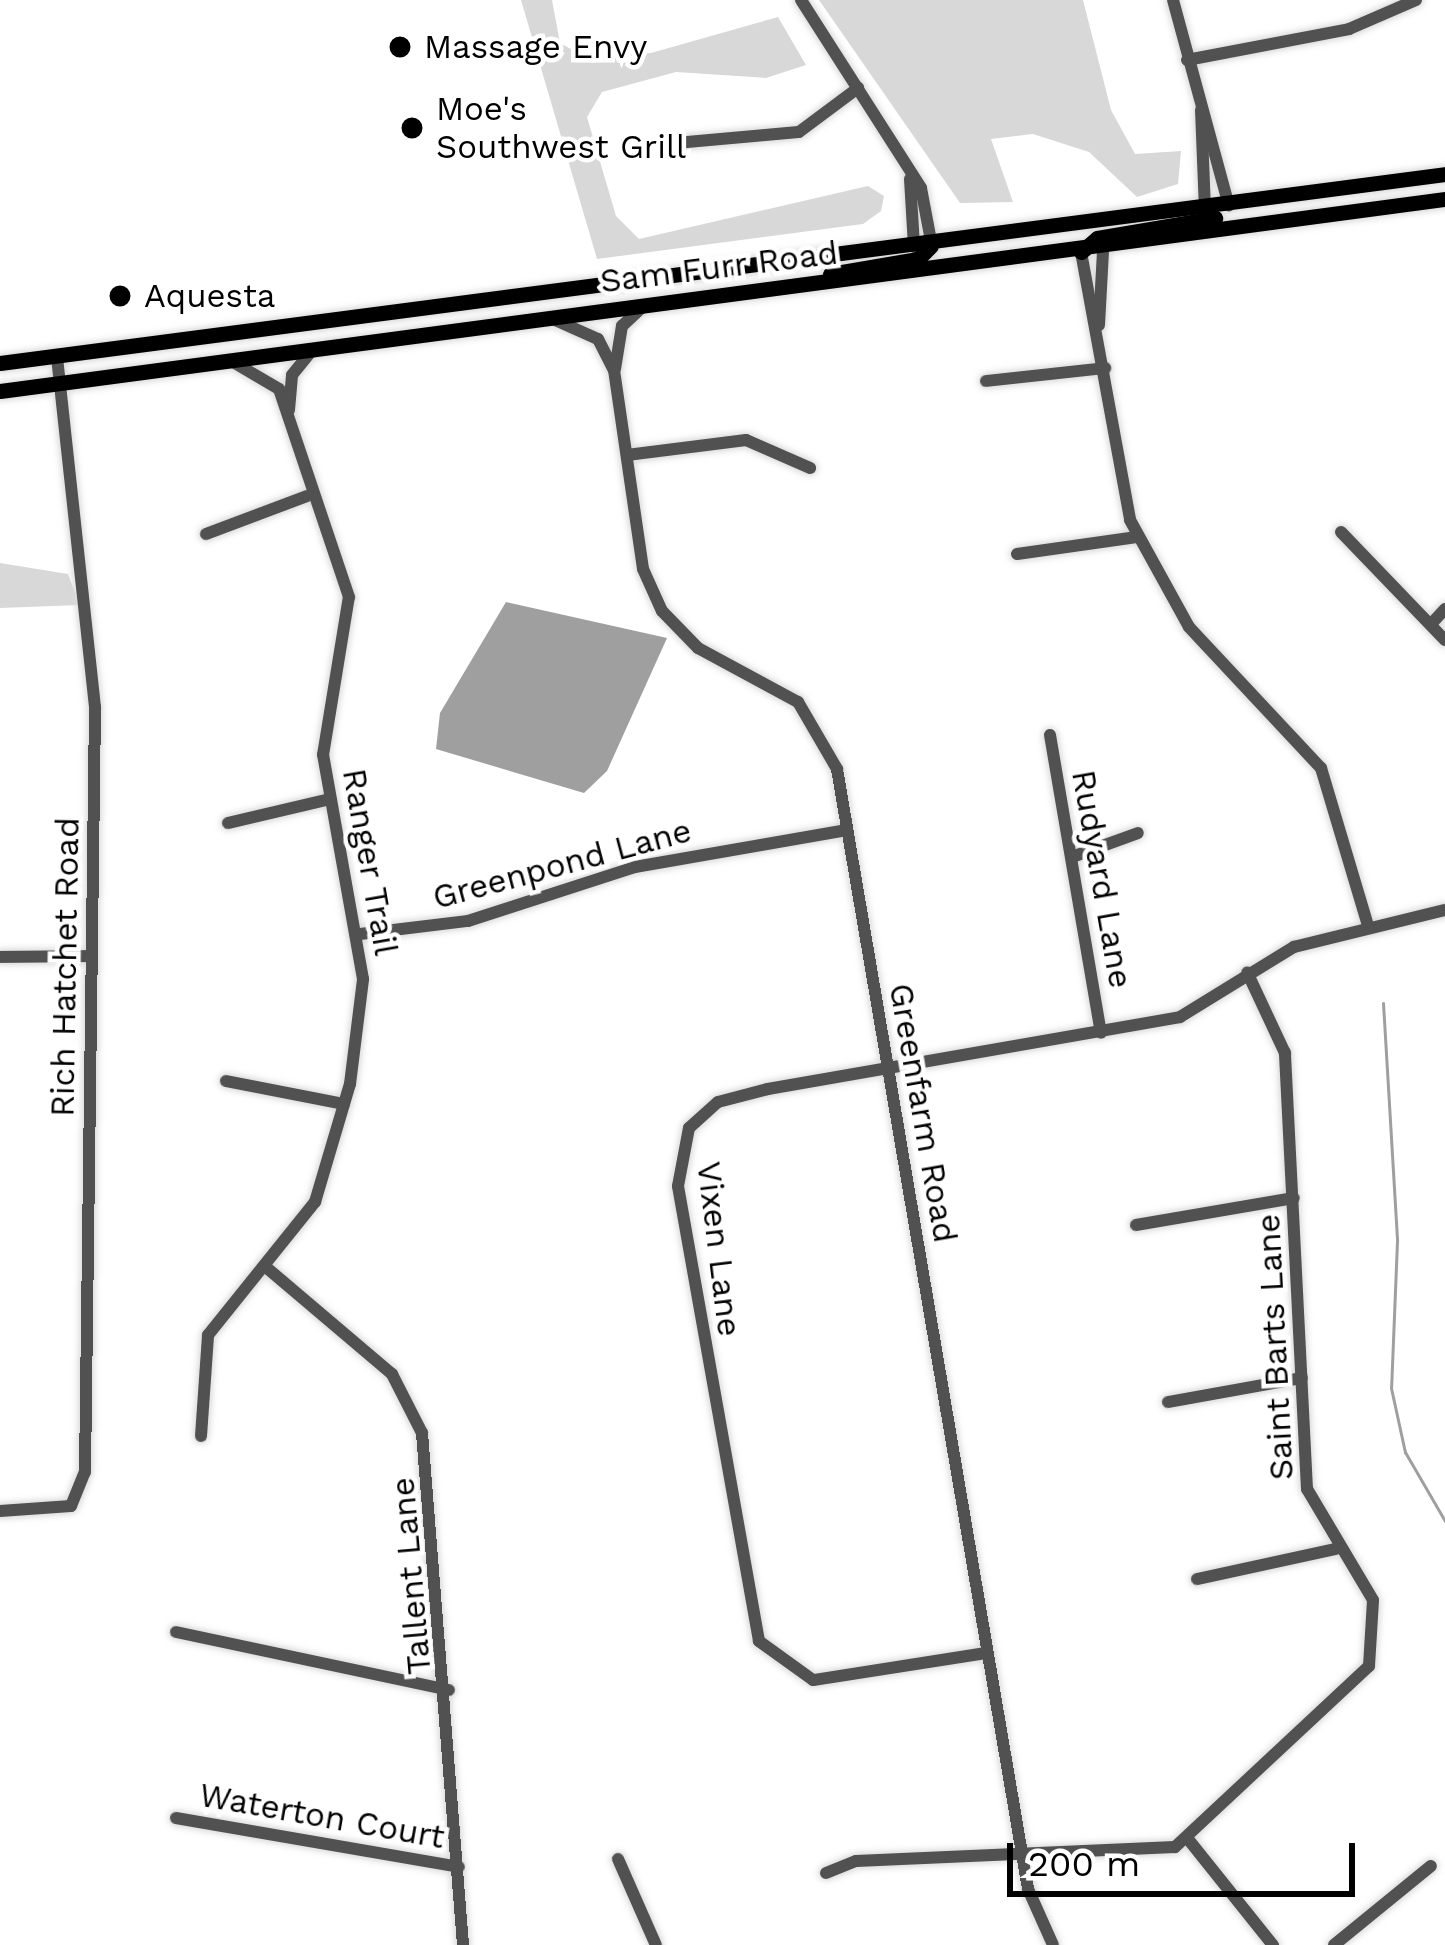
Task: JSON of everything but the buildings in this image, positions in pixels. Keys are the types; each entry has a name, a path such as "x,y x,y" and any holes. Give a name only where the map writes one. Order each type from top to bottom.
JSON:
{"main road":[{"name":"Sam Furr Road","path":"0,363 1230,208 1445,174"},
{"path":"1081,252 1097,238 1318,195"},
{"name":"Sam Furr Road","path":"0,391 1103,250 1445,199"},
{"path":"715,298 910,261 932,246"}],"street":[{"path":"801,0 910,179 932,246"},
{"path":"1173,0 1230,208"},
{"path":"1187,60 1349,29 1416,0"},
{"path":"676,143 799,132 858,88"},
{"path":"1201,109 1205,211"},
{"path":"910,179 914,248"},
{"path":"1099,325 1103,250"},
{"path":"1081,252 1137,537 1189,627 1322,767 1367,922"},
{"name":"Greenfarm Road","path":"641,308 622,326 614,370 653,596 698,648 809,713 837,769 1023,1857 1053,1945"},
{"path":"553,319 598,339 614,370"},
{"path":"288,411 292,375 312,350"},
{"name":"Rich Hatchet Road","path":"0,1511 70,1506 84,1491 91,613 57,355"},
{"name":"Ranger Trail","path":"201,1436 208,1335 308,1220 344,1104 360,934 331,799 324,734 349,597 307,496 288,411 266,374 230,361"},
{"path":"986,381 1105,368"},
{"path":"627,455 746,440 810,468"},
{"path":"206,534 307,496"},
{"path":"1341,532 1445,640"},
{"path":"1017,554 1137,537"},
{"path":"1432,623 1445,609"},
{"name":"Rudyard Lane","path":"1050,735 1101,1033"},
{"path":"228,823 331,799"},
{"name":"Greenpond Lane","path":"360,934 468,921 635,867 848,830"},
{"path":"1072,856 1138,833"},
{"name":"Vixen Lane","path":"986,1653 813,1680 768,1654 748,1608 676,1174 689,1128 731,1098 1180,1017 1247,972 1367,922 1445,910"},
{"path":"0,957 91,956"},
{"name":"Saint Barts Lane","path":"826,1874 856,1861 1144,1856 1188,1839 1369,1666 1373,1600 1336,1549 1307,1490 1282,1035 1247,972"},
{"path":"226,1081 344,1104"},
{"path":"1136,1225 1294,1198"},
{"name":"Tallent Lane","path":"267,1268 362,1343 416,1417 434,1482 464,1945"},
{"path":"1168,1402 1302,1378"},
{"path":"1197,1579 1336,1549"},
{"path":"176,1633 449,1690"},
{"name":"Waterton Court","path":"176,1818 459,1867"},
{"path":"1188,1839 1273,1945"},
{"path":"618,1859 656,1945"},
{"path":"1334,1945 1431,1866"}],"shaded area":[{"path":"521,0 552,0 560,43 587,58 651,53 778,17 806,65 766,78 676,72 602,92 587,117 616,216 639,239 868,186 884,196 881,211 863,224 597,259"},
{"path":"819,0 1083,0 1111,110 1135,154 1181,151 1178,184 1137,197 1089,152 1033,134 991,139 1013,202 960,203"},
{"path":"0,563 68,574 80,605 0,608"},
{"path":"506,602 667,638 607,771 584,793 436,749 440,713"}],"waterway":[{"path":"1383,1003 1397,1241 1391,1388 1405,1452 1445,1521"}],"place":[{"name":"Massage Envy","path":"400,47"},
{"name":"Moe's Southwest Grill","path":"412,128"},
{"name":"Aquesta","path":"120,296"}]}
